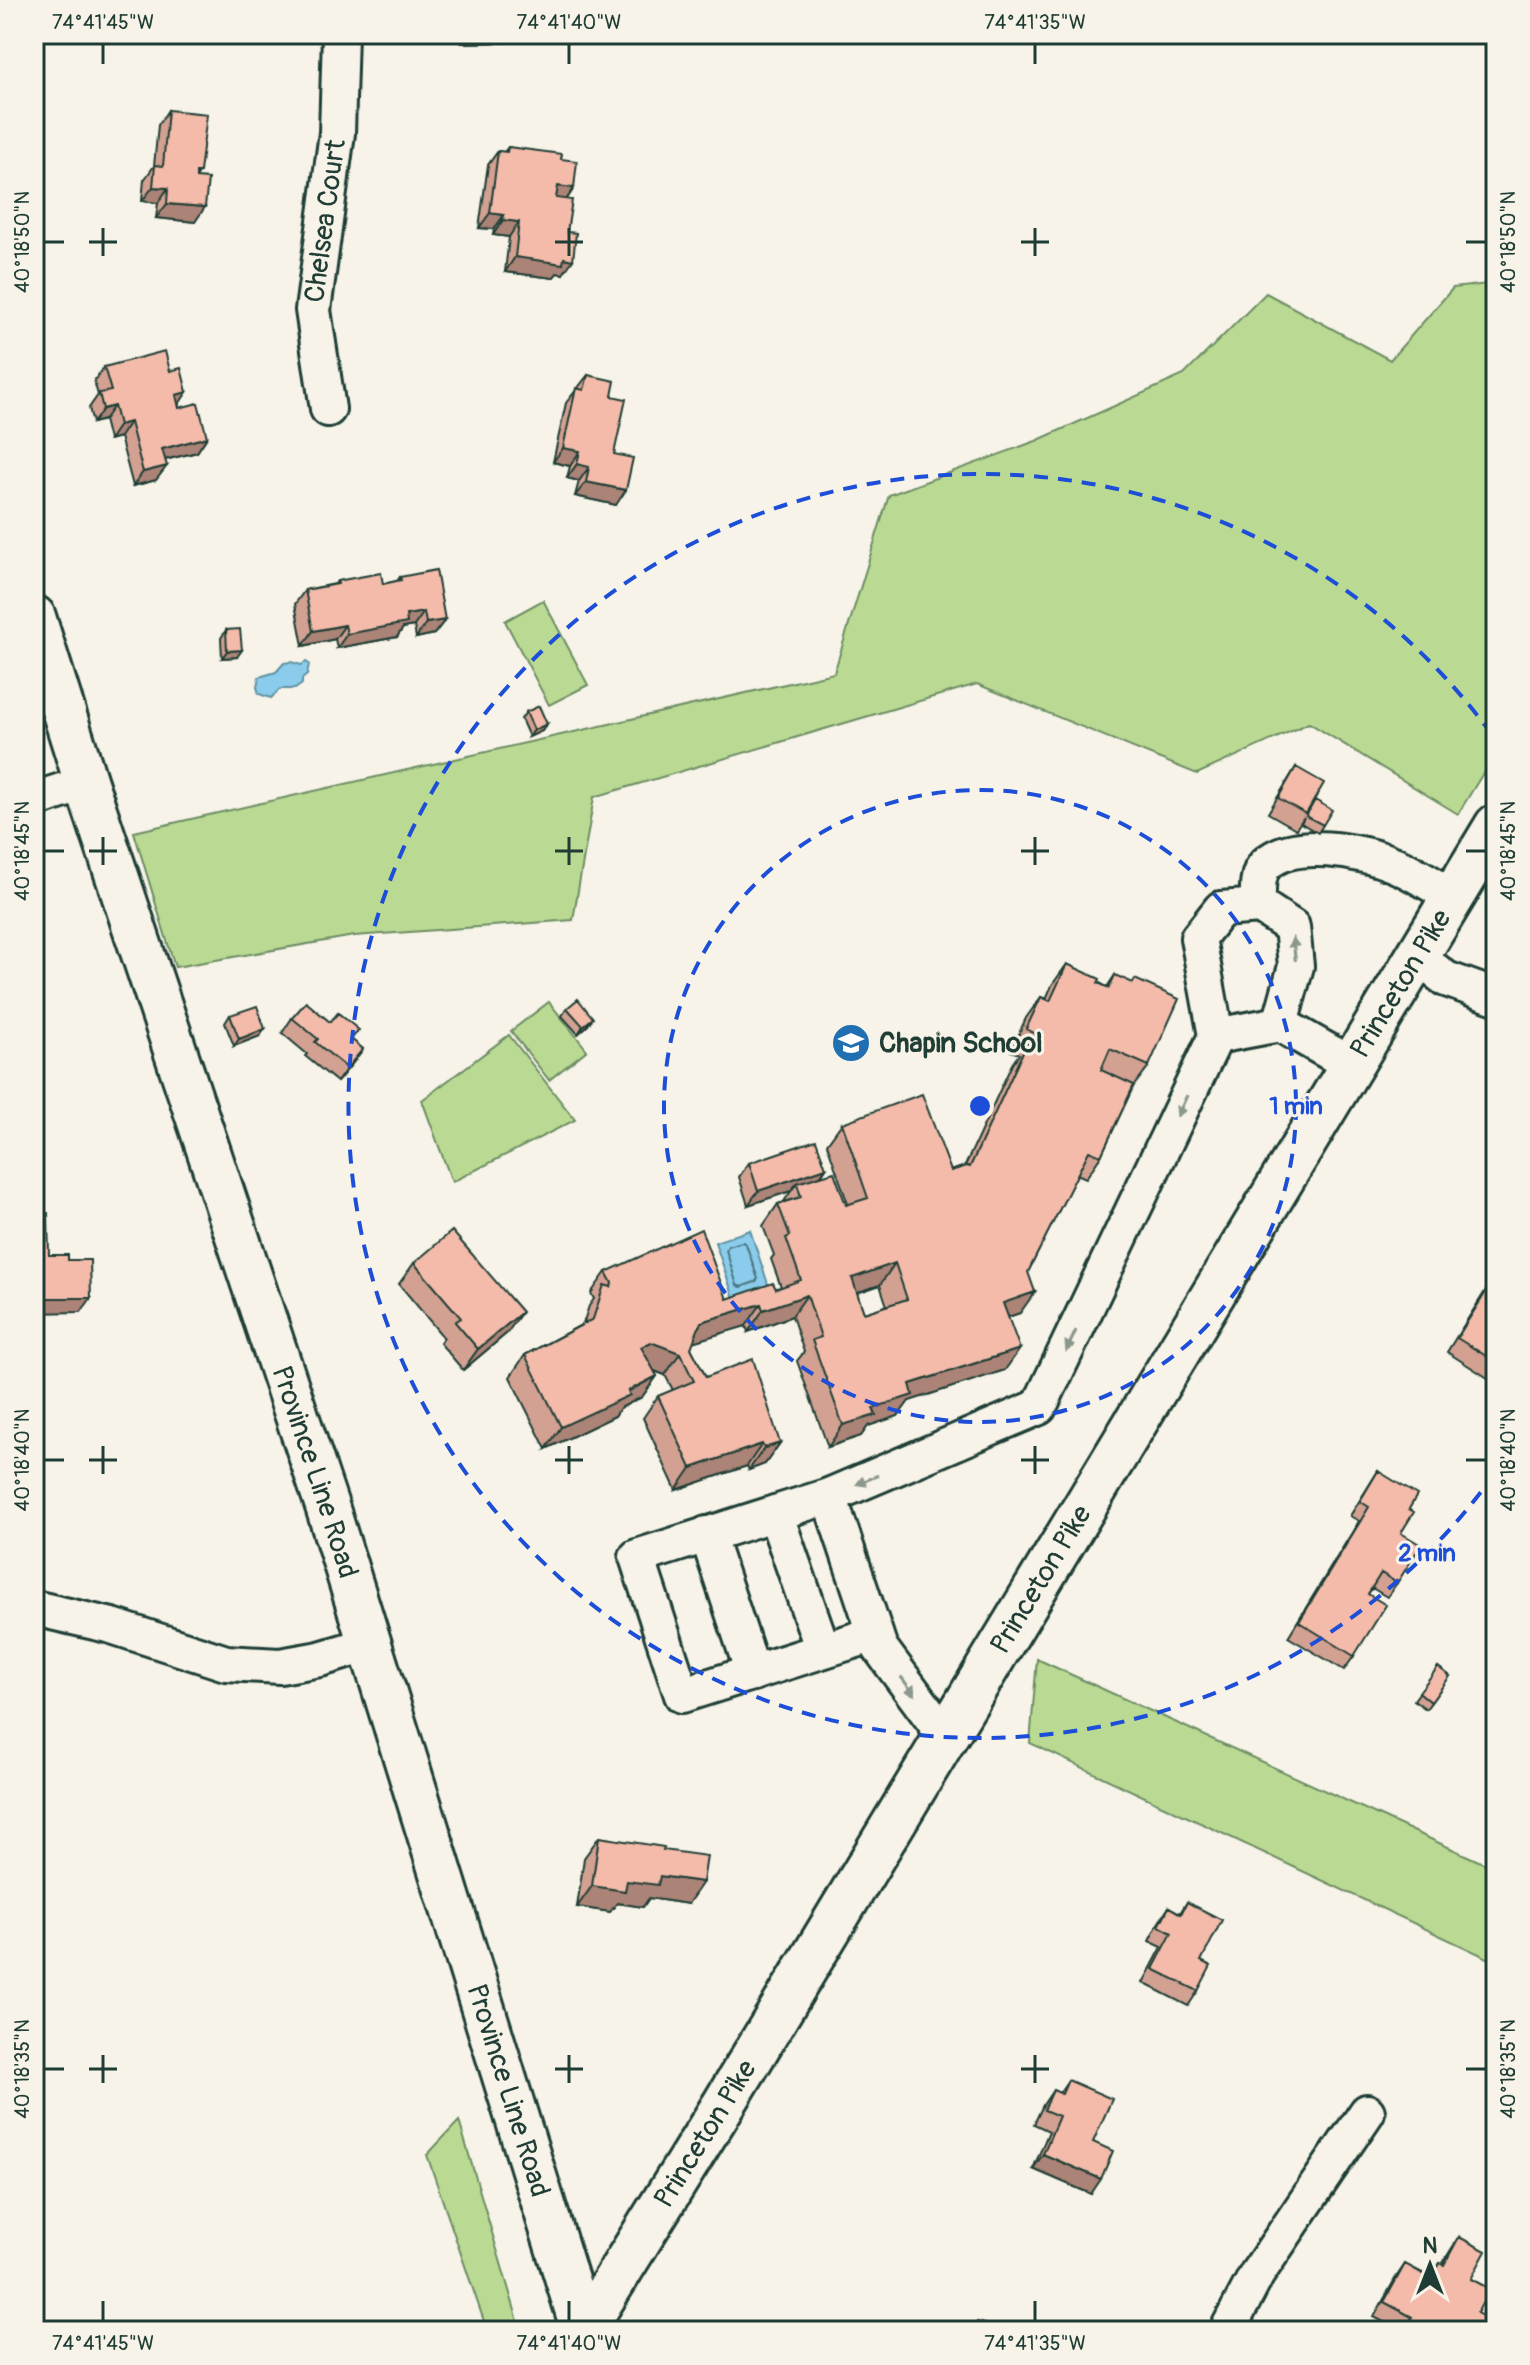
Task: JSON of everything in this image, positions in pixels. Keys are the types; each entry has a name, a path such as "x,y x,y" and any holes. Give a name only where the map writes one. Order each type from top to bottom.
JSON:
{"main road":[{"name":"Province Line Road","path":"34,617 86,783 327,1506 583,2331"},
{"name":"Princeton Pike","path":"583,2331 724,2104 1496,826"}],"street":[{"name":"Chelsea Court","path":"328,409 313,310 337,133 340,34"},
{"path":"34,800 86,783"},
{"path":"1258,906 1259,879 1266,864 1291,851 1329,848 1393,863 1453,897"},
{"path":"875,1634 682,1695 637,1557 829,1496 1039,1407 1216,1036 1198,938 1221,909 1258,906 1292,927 1296,966 1280,1024"},
{"path":"1417,957 1446,979 1496,997"},
{"path":"1216,1036 1280,1024 1352,1065"},
{"path":"829,1496 880,1648 946,1737"},
{"path":"775,1513 823,1650"},
{"path":"707,1534 753,1673"},
{"path":"34,1608 112,1626 226,1663 280,1666 320,1659 370,1644"},
{"path":"1227,2331 1257,2274 1367,2112"}],"green space":[{"path":"1496,283 1496,752 1458,814 1309,723 1197,774 977,684 594,797 573,920 354,936 175,967 134,832 834,673 889,495 1036,441 1184,375 1266,293 1390,360 1453,288"},
{"path":"543,600 588,685 549,705 505,621"},
{"path":"549,1002 587,1050 549,1080 511,1031"},
{"path":"509,1035 575,1120 452,1182 422,1100"},
{"path":"1037,1659 1496,1869 1496,1962 1030,1743"},
{"path":"459,2121 521,2331 484,2331 486,2327 427,2155"}],"water":[{"path":"284,663 309,664 302,684 295,689 280,689 271,698 259,694 259,677 276,672"},
{"path":"750,1230 769,1287 734,1298 715,1242"}],"building":[{"path":"168,110 207,114 200,172 196,172 196,178 208,179 205,207 167,204 168,188 153,187 155,165 163,166"},
{"path":"508,147 562,154 561,159 577,161 574,188 558,186 556,198 572,200 567,232 576,233 573,260 564,258 563,264 515,257 519,222 503,220 504,215 490,213 498,151 507,152"},
{"path":"165,351 170,371 181,368 187,392 176,395 179,408 198,403 207,437 162,449 167,466 143,472 130,422 119,425 114,406 103,409 99,393 111,391 104,367"},
{"path":"588,375 615,381 612,396 626,399 614,454 633,458 626,490 586,482 589,467 577,464 580,451 563,448 576,388 584,390"},
{"path":"436,570 445,620 426,623 424,612 406,615 407,623 347,634 345,625 313,631 305,590 381,573 383,584 401,580 400,577"},
{"path":"240,629 242,650 227,651 226,630"},
{"path":"539,706 547,724 534,730 526,712"},
{"path":"1296,767 1324,783 1306,814 1278,798"},
{"path":"1315,800 1332,810 1323,825 1306,816"},
{"path":"1067,964 1100,979 1098,983 1109,988 1115,975 1133,983 1135,979 1179,999 1149,1066 1110,1049 1101,1070 1134,1085 1101,1156 1089,1151 1028,1272 1035,1292 1003,1303 1020,1349 910,1384 913,1395 873,1408 876,1415 843,1425 812,1340 821,1337 807,1295 763,1310 761,1304 701,1322 691,1348 706,1377 753,1359 780,1443 764,1448 762,1444 691,1468 658,1396 694,1381 680,1353 651,1342 641,1347 657,1376 628,1391 630,1395 561,1427 525,1355 593,1319 604,1285 611,1287 606,1272 701,1229 727,1299 773,1283 776,1289 801,1280 778,1204 801,1197 797,1183 834,1172 846,1205 868,1198 842,1123 922,1094 951,1171 970,1167 1027,1043 1031,1044 1036,1034 1026,1029 1041,997 1050,1001","holes":["895,1263 907,1299 864,1313 852,1278"]},
{"path":"578,999 593,1018 583,1026 567,1008"},
{"path":"306,1002 330,1022 338,1013 359,1030 351,1039 363,1049 347,1068 292,1018"},
{"path":"257,1006 265,1029 239,1039 230,1015"},
{"path":"816,1140 826,1168 758,1191 749,1163"},
{"path":"48,1213 49,1255 68,1255 68,1260 90,1260 91,1298 34,1298 34,1214"},
{"path":"452,1231 522,1312 478,1349 455,1322 461,1318 414,1263"},
{"path":"1496,1276 1496,1362 1457,1338"},
{"path":"1378,1471 1417,1495 1409,1509 1414,1512 1401,1533 1421,1545 1397,1583 1381,1573 1368,1594 1386,1605 1354,1656 1299,1622 1369,1507 1360,1501"},
{"path":"1438,1667 1450,1676 1431,1702 1419,1692"},
{"path":"599,1837 707,1856 703,1882 660,1876 658,1885 627,1881 625,1891 592,1886"},
{"path":"1187,1902 1222,1920 1201,1961 1211,1966 1198,1991 1153,1969 1172,1933 1159,1926 1169,1907 1181,1914"},
{"path":"1068,2080 1112,2099 1093,2142 1113,2151 1101,2179 1043,2154 1059,2116 1044,2110 1053,2090 1062,2094"},
{"path":"1459,2237 1486,2251 1471,2279 1490,2289 1477,2313 1495,2323 1491,2331 1426,2331 1409,2322 1412,2317 1384,2302 1405,2264 1432,2279 1440,2263 1444,2265"},
{"path":"977,2322 1012,2331 974,2331"}],"place":[{"name":"Chapin School","path":"851,1043"}]}
